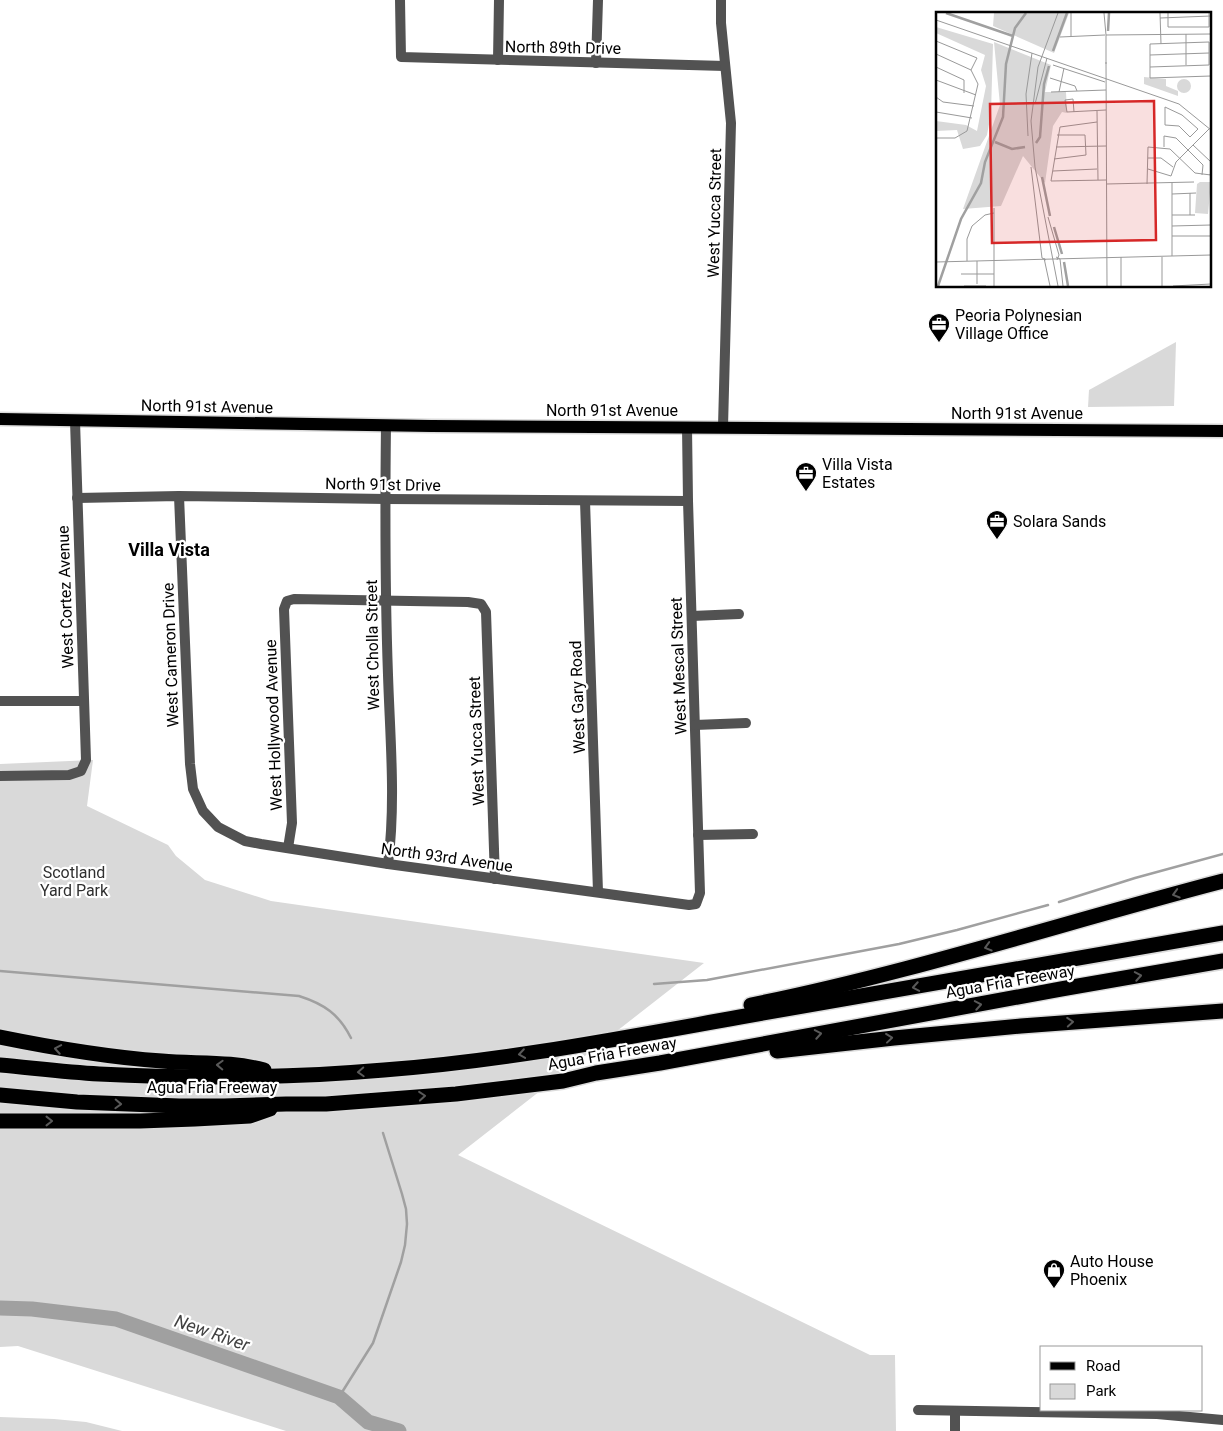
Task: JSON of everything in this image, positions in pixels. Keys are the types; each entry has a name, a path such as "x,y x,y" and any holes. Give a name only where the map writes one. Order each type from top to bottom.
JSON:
{"highway":[{"path":"559,1049 591,1034 708,1014 830,988 966,953 1223,881"},
{"name":"Agua Fria Freeway","path":"0,1065 161,1076 285,1076 419,1067 559,1049 1223,933"},
{"name":"Agua Fria Freeway","path":"0,1095 78,1102 224,1106 326,1104 446,1094 563,1081 596,1073 1223,961"},
{"path":"563,1081 598,1081 768,1052 894,1038 1021,1026 1223,1011"},
{"path":"0,1037 82,1053 186,1063 248,1066 285,1076"},
{"path":"0,1121 140,1121 250,1116 286,1104"}],"main road":[{"name":"North 91st Avenue","path":"0,419 386,425 1223,430"}],"street":[{"name":"North 89th Drive","path":"400,0 400,58 725,66"},
{"path":"498,60 499,0"},
{"path":"596,62 598,0"},
{"name":"West Yucca Street","path":"721,0 721,23 731,135 723,427"},
{"name":"West Cortez Avenue","path":"0,776 69,775 81,771 86,760 75,420"},
{"name":"West Cholla Street","path":"386,425 385,601 392,803 388,864"},
{"name":"West Mescal Street","path":"687,427 700,893 696,904"},
{"name":"North 91st Drive","path":"77,498 179,496 688,501"},
{"name":"West Cameron Drive","path":"179,496 190,764 193,789 203,810"},
{"name":"West Gary Road","path":"585,501 598,892"},
{"name":"West Hollywood Avenue","path":"288,848 292,823 284,609 287,601 385,601"},
{"name":"West Yucca Street","path":"385,601 468,602 481,604 486,612 495,879"},
{"path":"692,616 739,614"},
{"path":"0,701 84,700"},
{"path":"695,725 746,723"},
{"name":"North 93rd Avenue","path":"203,810 218,826 245,841 495,879 688,905 696,904"},
{"path":"698,835 753,834"},
{"path":"918,1410 1148,1414 1223,1420"},
{"path":"955,1411 955,1431"}],"green space":[{"path":"1176,342 1174,406 1088,407 1089,390"},
{"name":"Scotland Yard Park","path":"93,760 87,806 168,845 176,856 205,880 271,901 704,963 458,1155 870,1355 895,1355 896,1431 286,1431 18,1346 0,1347 0,764"},
{"path":"0,1417 86,1422 122,1431 0,1431"}],"waterway":[{"path":"1059,902 1135,878 1223,854"},
{"path":"654,984 707,980 899,944 1048,905"},
{"path":"0,971 299,996 330,1011 341,1022 351,1038"},
{"path":"339,1397 373,1343 405,1245 406,1209 383,1133"},
{"name":"New River","path":"0,1308 32,1309 116,1319 339,1397 368,1422 399,1431"}],"place":[{"name":"Peoria Polynesian Village Office","path":"939,343"},
{"name":"Villa Vista Estates","path":"806,492"},
{"name":"Solara Sands","path":"997,540"},
{"name":"Auto House Phoenix","path":"1054,1289"}],"district":[{"name":"Villa Vista","path":"169,550"}]}
